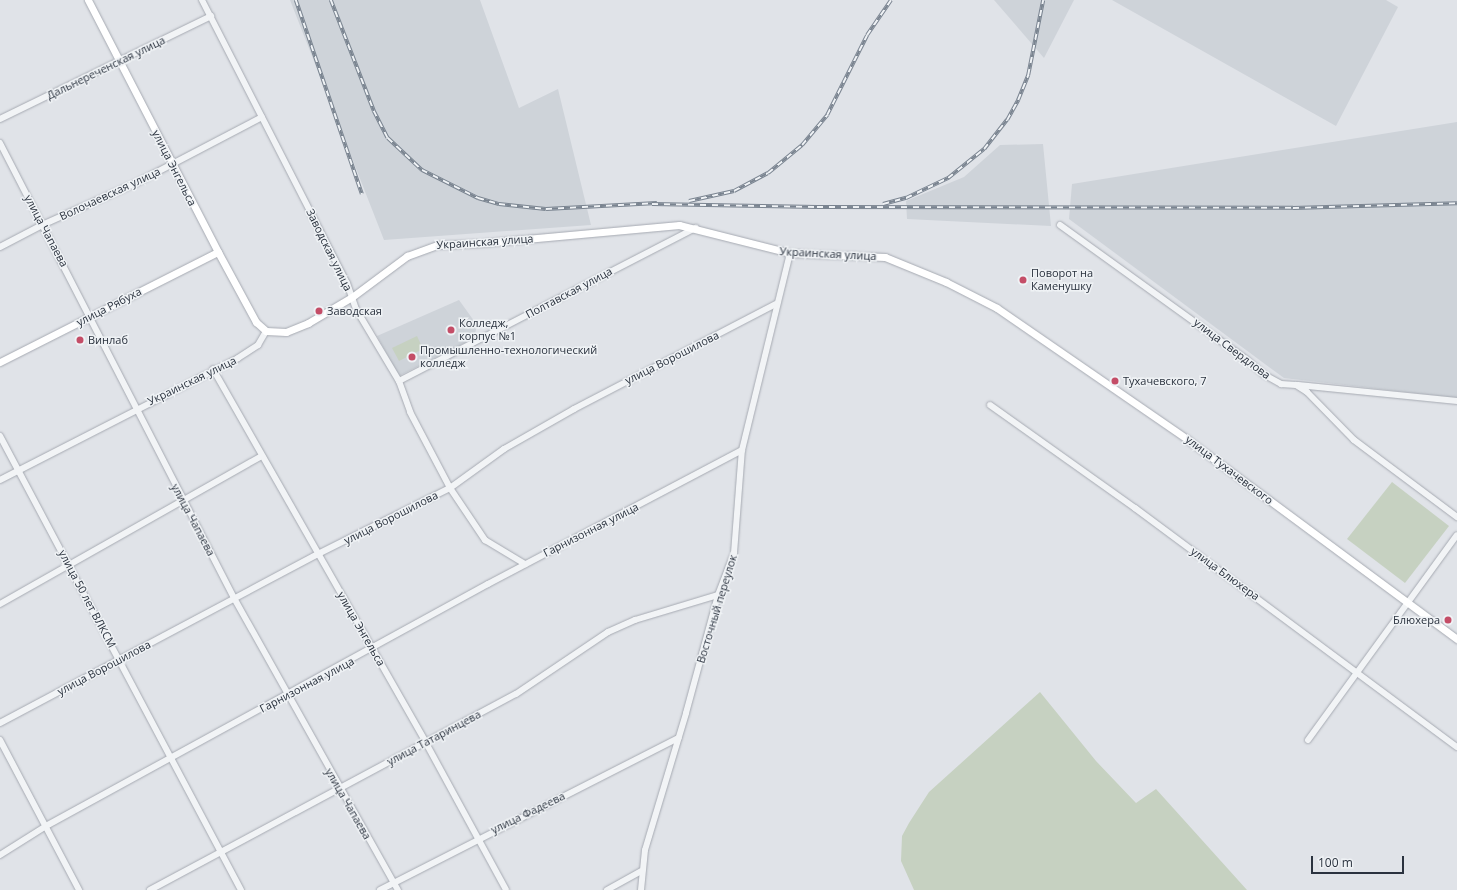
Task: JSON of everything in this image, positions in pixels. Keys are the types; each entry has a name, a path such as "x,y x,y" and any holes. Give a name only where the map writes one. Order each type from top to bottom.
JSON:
{"main road":[{"name":"улица Энгельса","path":"88,0 218,252 256,322 266,331"},
{"name":"Украинская улица","path":"266,331 281,333 291,331 352,297 407,256 432,245 482,243 663,226 696,228 790,253 885,257 946,282 997,308"},
{"name":"улица Рябуха","path":"0,362 218,252"},
{"name":"улица Тухачевского","path":"997,308 1188,440 1457,639"}],"street":[{"name":"Заводская улица","path":"202,0 347,283 370,334 399,380 410,412 450,488 485,540 526,564"},
{"name":"Дальнереченская улица","path":"0,119 120,62 211,16"},
{"name":"Волочаевская улица","path":"0,247 42,225 172,164 262,117"},
{"name":"улица Чапаева","path":"0,143 91,317 183,502 234,598 339,789 398,890"},
{"name":"улица Свердлова","path":"1060,225 1246,359 1263,374 1281,384 1296,385 1317,401 1354,440 1457,517"},
{"name":"Полтавская улица","path":"399,380 458,352 588,282 696,228"},
{"name":"Восточный переулок","path":"641,890 641,871 645,850 718,594 726,579 734,553 742,450 776,304 790,253"},
{"name":"улица Ворошилова","path":"0,723 318,554 450,488 504,449 568,413 776,304"},
{"name":"Украинская улица","path":"0,480 258,345 266,331"},
{"name":"улица Энгельса","path":"213,369 426,743 506,890"},
{"path":"1296,385 1457,401"},
{"name":"улица Блюхера","path":"990,405 1358,672 1457,747"},
{"name":"улица 50 лет ВЛКСМ","path":"0,436 120,660 169,759 241,890"},
{"name":"Гарнизонная улица","path":"0,855 46,826 287,696 526,564 742,450"},
{"path":"0,604 70,566 262,456"},
{"path":"1308,740 1457,536"},
{"name":"улица Татаринцева","path":"150,890 516,694 613,630 635,620 718,594"},
{"name":"улица Фадеева","path":"380,890 477,838 678,738"},
{"path":"0,740 79,890"},
{"path":"607,890 641,871"}],"shaded area":[{"path":"290,0 480,0 519,108 558,89 591,225 384,240"},
{"path":"994,0 1074,0 1044,58"},
{"path":"1112,0 1386,0 1398,7 1336,126"},
{"path":"1457,122 1457,398 1284,378 1069,219 1072,184"},
{"path":"1043,144 1051,226 907,219 906,201 964,177 1000,145"},
{"name":"Промышленно-технологический колледж","path":"459,300 477,325 474,338 399,376 377,336"}],"green space":[{"path":"417,336 423,349 399,361 392,348"},
{"path":"1392,482 1449,526 1405,583 1347,539"},
{"path":"1040,692 1096,761 1136,803 1156,789 1247,890 914,890 901,861 902,836 909,823 929,792"}],"railway":[{"path":"296,0 362,194"},
{"path":"331,0 374,111 388,138 422,170 478,198 499,204 546,209 657,203"},
{"path":"689,201 734,191 768,173 802,145 827,115 867,35 891,0"},
{"path":"883,204 906,198 948,178 984,149 1007,120 1018,100 1028,75 1043,0"},
{"path":"652,204 817,207 1293,208 1457,203"}],"place":[{"name":"Поворот на Каменушку","path":"1023,280"},
{"name":"Заводская","path":"319,311"},
{"name":"Колледж, корпус №1","path":"451,330"},
{"name":"Винлаб","path":"80,340"},
{"name":"Промышленно-технологический колледж","path":"412,357"},
{"name":"Тухачевского, 7","path":"1115,381"},
{"name":"Блюхера","path":"1448,620"}]}
